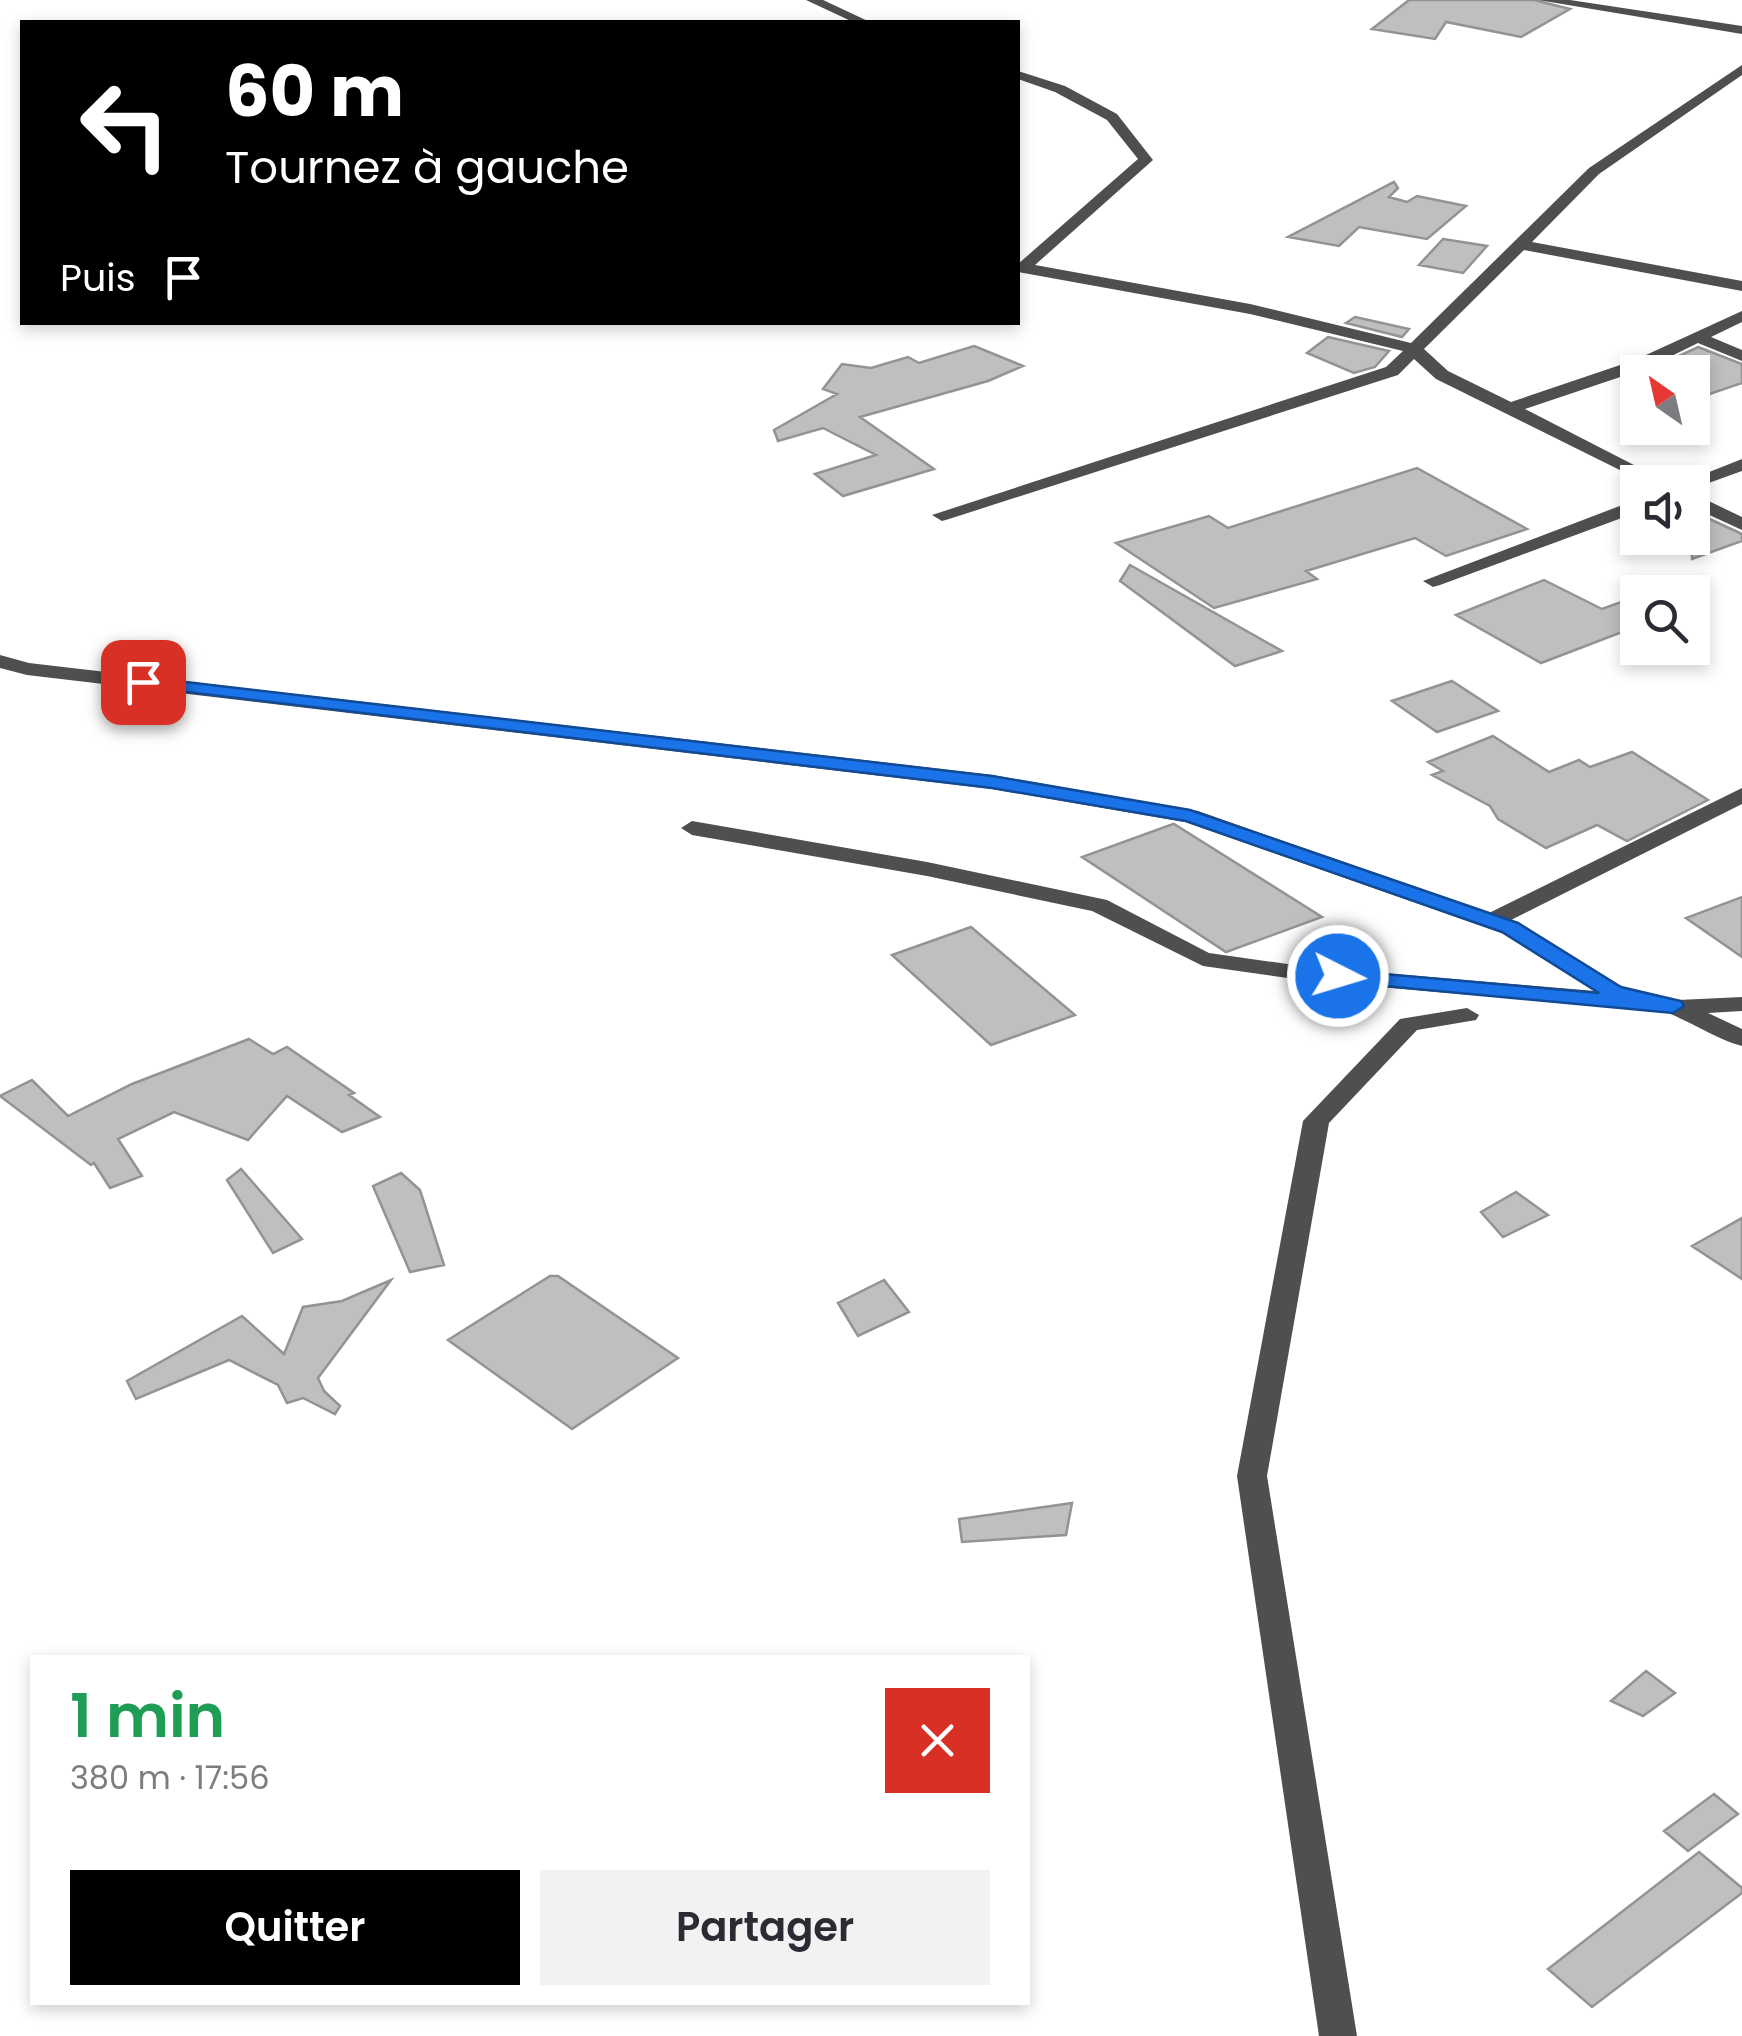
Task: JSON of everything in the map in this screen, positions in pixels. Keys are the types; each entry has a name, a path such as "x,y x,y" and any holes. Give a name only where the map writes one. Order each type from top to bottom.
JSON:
{"street":[{"path":"812,0 858,20"},
{"path":"1544,0 1742,30"},
{"path":"942,515 1392,370 1594,171 1661,122 1721,92 1742,69"},
{"path":"1020,76 1060,90 1112,117 1146,160 1022,268 1250,309 1412,348 1442,375 1623,465"},
{"path":"1519,244 1742,286"},
{"path":"1509,409 1641,364 1742,316"},
{"path":"1697,337 1742,356"},
{"path":"1710,477 1742,465"},
{"path":"1710,508 1742,524"},
{"path":"1434,581 1620,512"},
{"path":"0,661 47,671 992,782 1172,813 1510,928 1613,992 1673,1006 1742,1038"},
{"path":"1491,921 1742,795"},
{"path":"692,828 927,869 1100,905 1203,959 1301,973 1673,1006 1742,1004"},
{"path":"1338,2036 1252,1476 1316,1120 1409,1024 1467,1016"}],"building":[{"path":"1409,0 1534,0 1570,9 1521,37 1446,22 1435,39 1372,29"},
{"path":"1394,182 1398,188 1389,197 1407,202 1417,196 1466,206 1427,239 1359,227 1339,246 1288,237"},
{"path":"1443,239 1487,246 1463,273 1419,265"},
{"path":"1355,317 1409,329 1402,337 1346,323"},
{"path":"1328,337 1389,351 1375,367 1354,373 1307,353"},
{"path":"974,346 1023,366 988,381 860,417 934,469 843,496 815,474 876,455 823,428 778,441 774,430 837,394 823,389 842,364 871,368 908,357 919,363"},
{"path":"1698,347 1742,364 1742,383 1710,394 1710,355 1681,355"},
{"path":"1417,468 1527,529 1446,556 1415,538 1306,571 1317,579 1214,608 1116,543 1209,516 1228,528"},
{"path":"1710,519 1742,534 1742,541 1710,553"},
{"path":"1130,565 1282,651 1235,666 1120,581"},
{"path":"1544,580 1602,609 1620,602 1620,633 1541,663 1456,615"},
{"path":"1452,681 1498,711 1437,732 1392,701"},
{"path":"1493,736 1549,772 1579,760 1590,767 1632,752 1708,800 1627,841 1597,825 1546,848 1498,819 1490,806 1432,775 1443,771 1428,762"},
{"path":"1173,824 1322,917 1226,952 1082,857"},
{"path":"1742,897 1742,957 1686,918"},
{"path":"971,927 1075,1015 991,1045 892,955"},
{"path":"249,1039 273,1054 287,1047 354,1093 349,1095 380,1117 342,1132 287,1096 248,1140 174,1112 118,1139 142,1176 110,1188 94,1163 91,1165 0,1096 32,1080 68,1116 132,1084"},
{"path":"241,1169 302,1239 273,1253 227,1180"},
{"path":"401,1173 420,1190 444,1265 410,1272 373,1186"},
{"path":"1516,1192 1548,1215 1503,1237 1481,1212"},
{"path":"1742,1218 1742,1279 1692,1246"},
{"path":"550,1276 558,1276 678,1358 572,1429 448,1340"},
{"path":"391,1280 318,1378 324,1391 340,1406 335,1414 303,1398 287,1403 278,1385 229,1360 136,1399 127,1381 242,1316 284,1354 303,1307 342,1301"},
{"path":"884,1280 909,1312 858,1336 838,1303"},
{"path":"1072,1503 1066,1535 962,1542 959,1519"},
{"path":"1646,1671 1675,1693 1643,1716 1611,1701"},
{"path":"1714,1794 1738,1814 1688,1851 1664,1831"},
{"path":"1699,1852 1742,1888 1742,1893 1592,2007 1548,1969"}],"route":[{"path":"143,682 992,782 1190,816 1510,928 1613,992 1673,1006 1338,976"}]}
